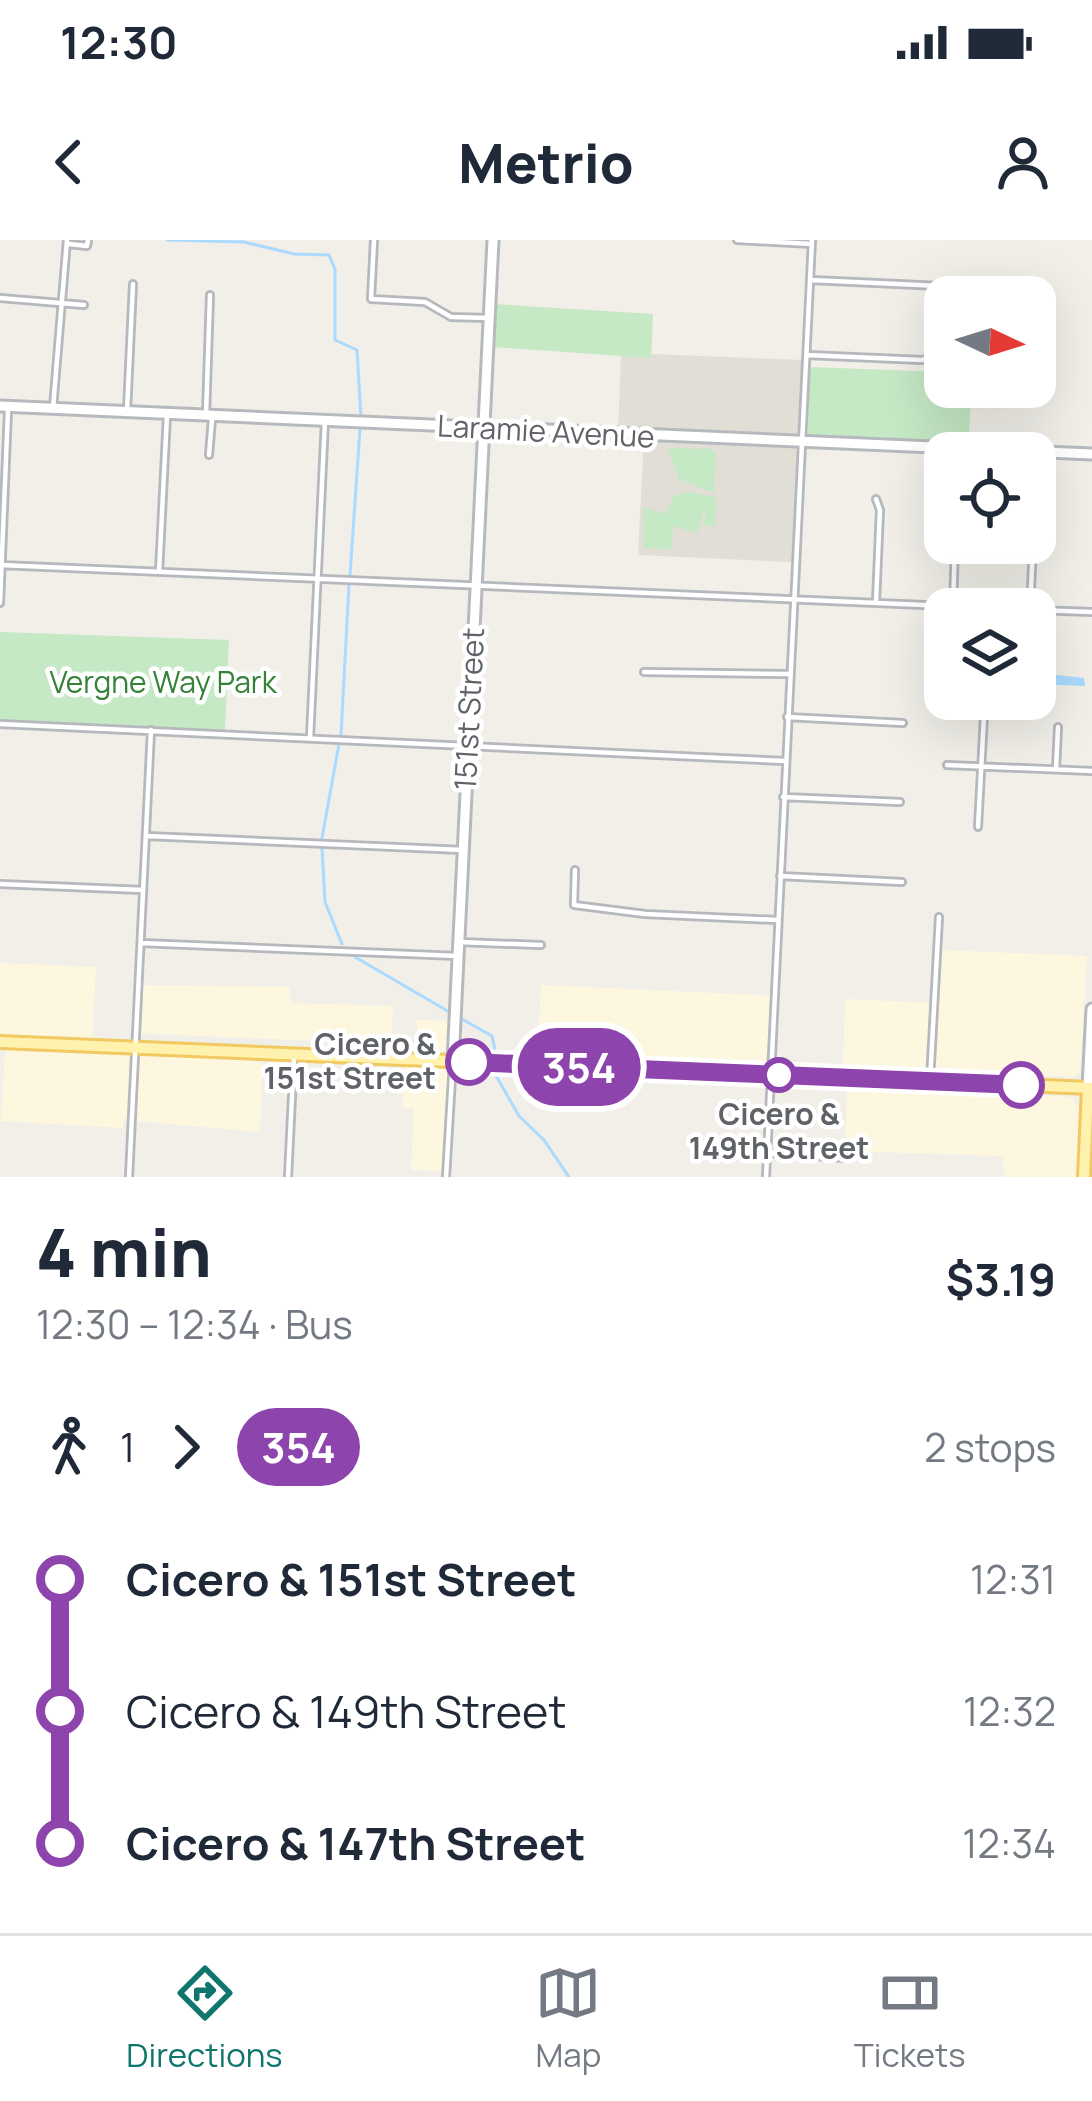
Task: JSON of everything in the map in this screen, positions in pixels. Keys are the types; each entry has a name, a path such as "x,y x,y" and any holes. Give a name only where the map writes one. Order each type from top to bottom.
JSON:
{"main road":[{"path":"0,1042 1090,1088 1084,1177"}],"street":[{"path":"53,409 67,242 87,246 88,240"},
{"path":"374,240 370,299 425,302 451,317 489,319"},
{"name":"151st Street","path":"446,1177 493,240"},
{"path":"737,240 812,242 766,1177"},
{"path":"811,280 924,285"},
{"path":"127,412 133,284"},
{"path":"209,455 210,295"},
{"path":"0,298 84,305"},
{"path":"807,355 924,360"},
{"path":"0,603 4,406"},
{"name":"Laramie Avenue","path":"4,406 924,449"},
{"path":"159,572 167,414"},
{"path":"310,738 325,420"},
{"name":"Laramie Avenue","path":"1056,453 1092,454"},
{"path":"876,499 880,510 876,602"},
{"path":"1,565 924,606"},
{"path":"1056,610 1092,612"},
{"path":"644,672 789,675"},
{"path":"787,717 903,723"},
{"path":"978,827 984,720"},
{"path":"0,724 785,761"},
{"path":"1056,770 1058,727"},
{"path":"129,1177 151,730"},
{"path":"947,765 1092,771"},
{"path":"783,797 900,802"},
{"path":"147,836 463,850"},
{"path":"575,870 574,905 619,907 645,914 777,920"},
{"path":"780,876 902,882"},
{"path":"0,884 143,890"},
{"path":"930,1082 939,917"},
{"path":"458,942 541,945"},
{"path":"141,943 458,956"},
{"path":"1090,1088 1092,1009"},
{"path":"289,1177 294,1055"},
{"path":"767,1154 846,1158"}],"shaded area":[{"path":"621,356 803,360 799,431 795,436 618,430"},
{"path":"644,439 797,445 792,562 638,555"},
{"path":"942,950 1087,956 1080,1072 1074,1077 934,1070"},
{"path":"0,963 96,967 92,1038 0,1034"},
{"path":"136,985 290,987 290,1003 393,1006 391,1044 133,1033"},
{"path":"541,985 778,996 776,1068 537,1059"},
{"path":"845,999 932,1003 928,1069 843,1067"},
{"path":"417,1020 450,1021 448,1050 417,1049"},
{"path":"5,1050 263,1061 260,1132 124,1120 123,1128 1,1121"},
{"path":"404,1066 449,1069 443,1171 411,1170 414,1108 402,1107"},
{"path":"847,1086 1070,1097 1079,1107 1077,1177 1004,1177 1003,1156 845,1151"}],"green space":[{"path":"494,304 653,314 651,358 492,347"},
{"path":"809,367 924,371 924,408 971,408 969,432 924,432 924,444 808,438"},
{"path":"668,448 711,449 716,454 714,493 679,479"},
{"path":"687,492 716,497 715,526 705,526 705,507 697,533 673,526 672,549 644,548 643,507 665,514 674,496"},
{"name":"Vergne Way Park","path":"0,632 229,640 225,730 0,722"}],"water":[{"path":"1056,675 1084,678 1085,686 1056,685"}],"waterway":[{"path":"167,240 244,242 294,254 329,255 335,269 335,340 357,350 361,418"},
{"path":"350,576 360,428"},
{"path":"341,735 349,584"},
{"path":"322,838 339,744"},
{"path":"322,848 325,902 342,944"},
{"path":"355,957 451,1013"},
{"path":"460,1018 492,1036 495,1050"},
{"path":"495,1074 519,1116 544,1140 569,1177"}],"bus line":[{"name":"354","path":"469,1062 1021,1085"}],"place":[{"name":"Cicero & 151st Street","path":"469,1062"},
{"name":"Cicero & 149th Street","path":"779,1075"}]}
